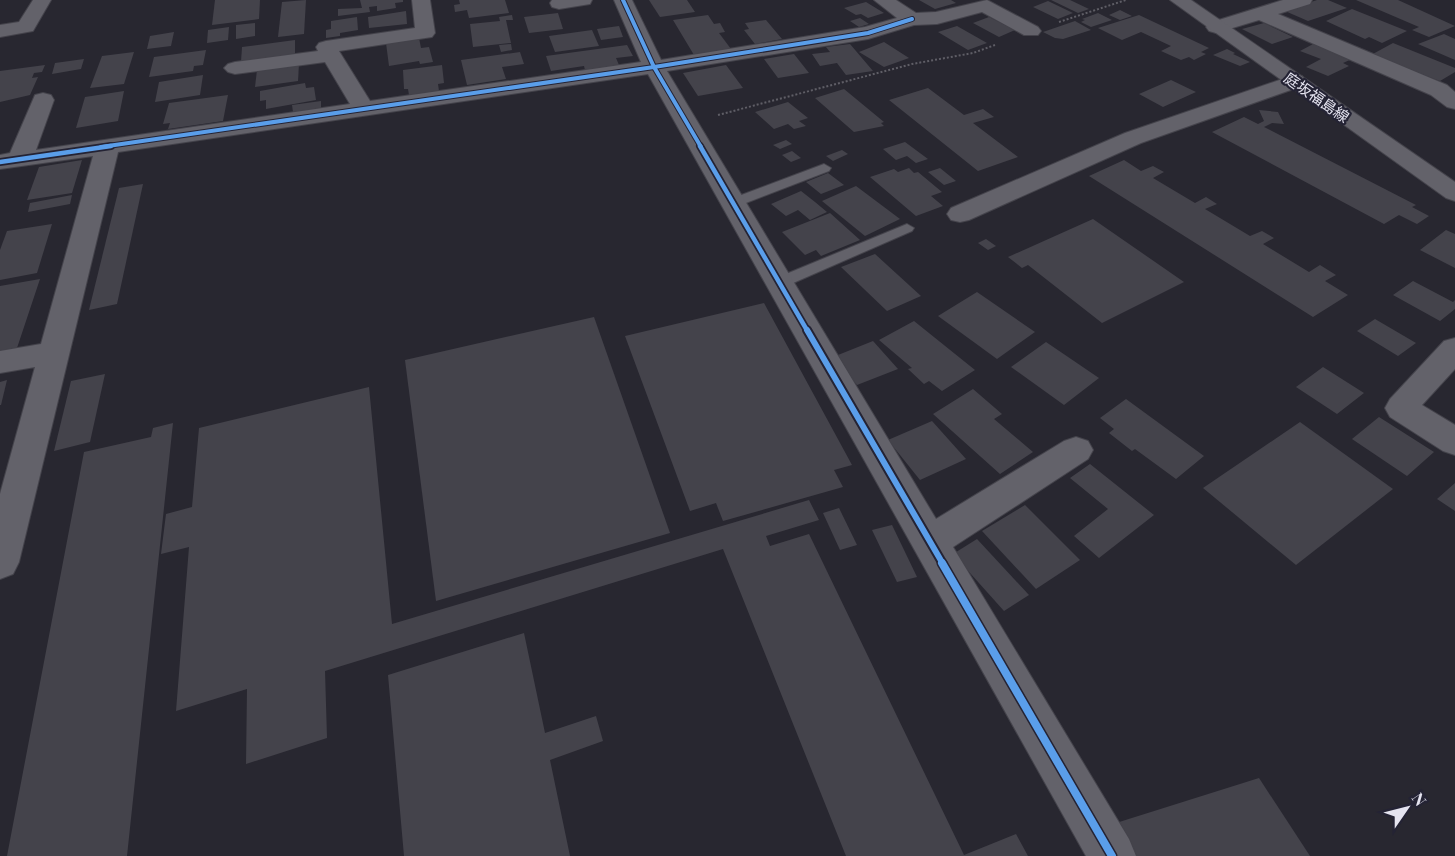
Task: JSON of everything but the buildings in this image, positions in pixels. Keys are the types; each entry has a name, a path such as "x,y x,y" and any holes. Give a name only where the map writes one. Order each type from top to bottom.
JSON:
{"street":[{"path":"0,31 26,27 42,0"},
{"path":"364,109 326,46 425,33 421,0"},
{"path":"559,3 583,0"},
{"path":"623,0 654,67 1112,856"},
{"path":"883,0 912,19"},
{"name":"庭坂福島線","path":"1179,0 1455,193"},
{"path":"1216,27 1302,0"},
{"path":"10,161 654,67 868,33 912,19 938,18 984,4 1031,31"},
{"path":"1259,14 1439,90 1455,102"},
{"path":"235,68 331,55"},
{"path":"960,214 1132,138 1294,81"},
{"path":"10,161 43,100"},
{"path":"0,562 108,145"},
{"path":"1455,349 1401,408 1455,442"},
{"path":"0,362 54,353"},
{"path":"930,542 1076,450"}],"lane":[{"path":"732,203 824,168"},
{"path":"779,284 907,228"}],"path":[{"path":"687,124 912,64 973,53 1031,31 1126,0"}],"cycle path":[{"path":"623,0 654,67 1112,856"},
{"path":"0,162 654,67 868,33 912,19"}]}
